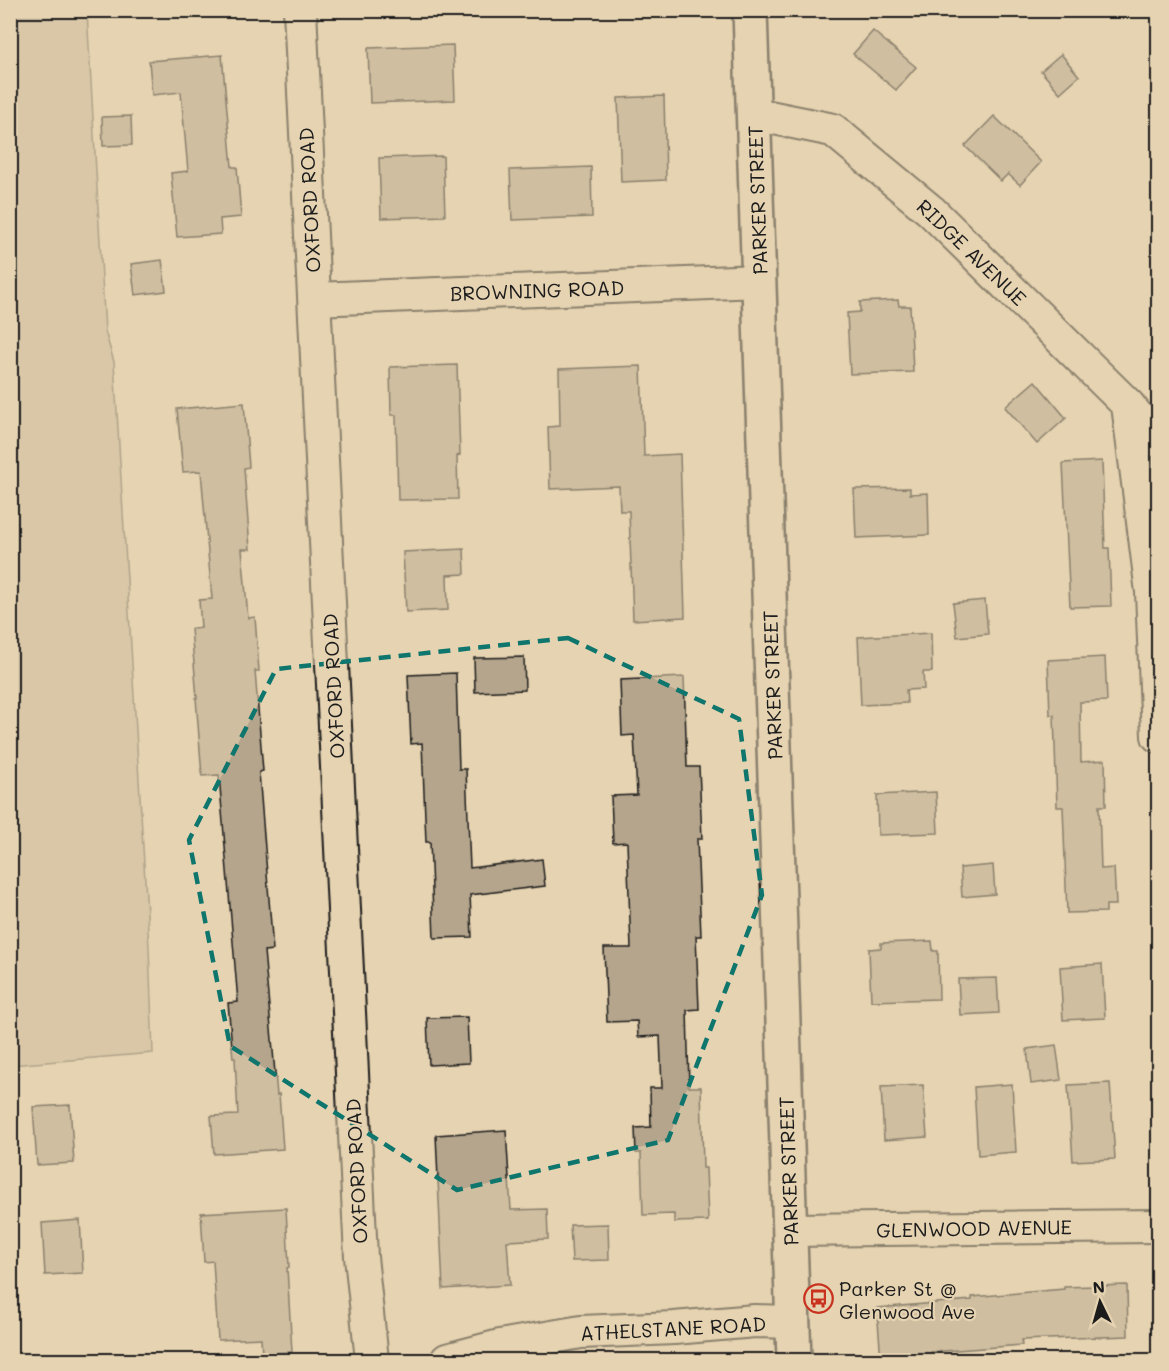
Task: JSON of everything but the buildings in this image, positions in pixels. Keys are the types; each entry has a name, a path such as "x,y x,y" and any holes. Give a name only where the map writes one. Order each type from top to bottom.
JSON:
{"main road":[{"name":"PARKER STREET","path":"750,10 795,1360"}],"street":[{"name":"OXFORD ROAD","path":"300,10 361,1257 372,1360"},
{"name":"RIDGE AVENUE","path":"754,114 833,130 931,211 1128,405 1158,441"},
{"name":"BROWNING ROAD","path":"315,299 759,281"},
{"path":"1128,405 1152,592 1158,736"},
{"name":"GLENWOOD AVENUE","path":"790,1230 1158,1226"},
{"name":"ATHELSTANE ROAD","path":"447,1360 500,1346 581,1332 674,1328 755,1321 793,1322"}],"highlighted area":[{"path":"568,638 739,719 762,895 668,1140 457,1190 230,1046 189,840 276,669"}],"shaded area":[{"path":"11,10 87,11 105,331 114,362 149,947 153,1053 11,1065"}],"place":[{"name":"Parker St @ Glenwood Ave","path":"818,1299"}]}
